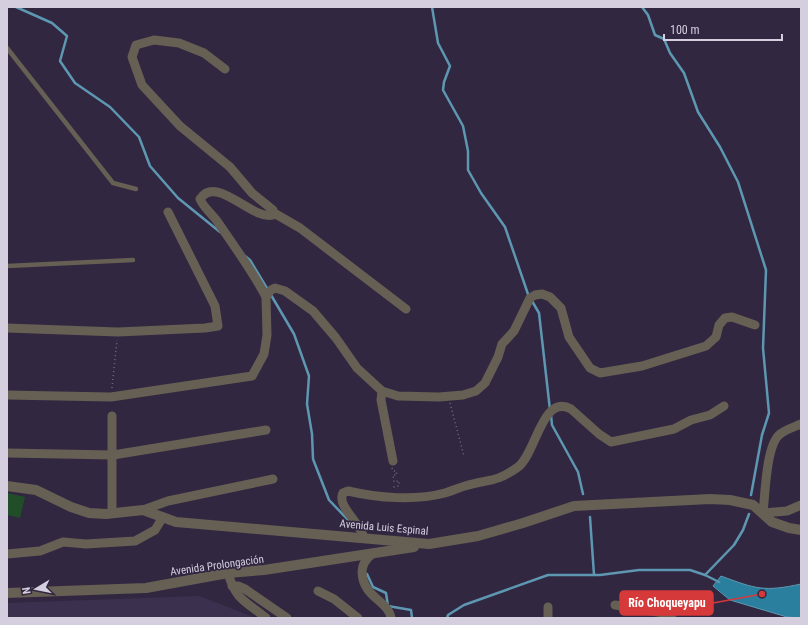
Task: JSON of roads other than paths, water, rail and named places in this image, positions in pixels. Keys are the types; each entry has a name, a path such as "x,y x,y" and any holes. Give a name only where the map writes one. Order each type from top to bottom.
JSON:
{"street":[{"path":"224,69 204,53 179,43 154,40 148,41 136,45 132,57 142,85 180,126 230,167 252,193 273,210 274,213 306,232 406,309"},
{"path":"7,395 111,397 252,376 260,364 266,344 266,297 241,256 210,211 202,204 200,199 208,193 218,192 254,210 272,216 274,213"},
{"path":"7,328 118,332 205,328 218,326 215,306 168,212"},
{"path":"266,297 271,290 280,288 313,311 336,338 357,368 382,391 398,396 448,396 476,391 485,383 498,357 502,344 514,331 530,298 535,295 542,294 550,296 561,308 569,336 590,368 600,373 642,366 706,346 716,337 719,325 726,318 732,317 755,325"},
{"path":"382,391 382,400 393,461"},
{"path":"364,538 359,526 343,506 341,500 343,493 348,491 390,497 433,495 451,491 465,485 499,479 524,462 547,414 556,407 566,406 571,409 599,434 612,442 674,429 691,420 710,415 724,406"},
{"path":"112,416 112,513"},
{"path":"801,424 779,435 772,449 766,476 763,513 787,511 801,505"},
{"path":"7,453 113,455 266,430"},
{"path":"143,510 168,501 273,479"},
{"name":"Avenida Luis Espinal","path":"7,486 36,490 71,507 89,512 112,513 143,510 176,522 429,544 478,536 523,524 574,506 710,499 730,500 753,505 772,522 789,528 801,530"},
{"path":"7,554 40,551 63,542 86,544 135,541 155,530 163,517"},
{"name":"Avenida Prolongación","path":"7,593 146,588 228,574 372,554 429,544"},
{"path":"372,554 366,559 362,568 365,587 389,612 391,618"},
{"path":"228,574 239,599 266,618"},
{"path":"232,586 238,586 245,590 286,618"},
{"path":"318,592 334,600 358,618"},
{"path":"615,605 664,613 672,618"},
{"path":"548,607 548,618"}],"lane":[{"path":"7,48 113,183 136,189"},
{"path":"7,266 132,260"}],"water":[{"path":"721,576 760,588 778,588 801,584 801,618 787,617 730,600 713,586"}],"waterway":[{"path":"16,7 52,23 67,36 60,61 75,83 110,107 139,137 150,166 178,198 220,232"},
{"path":"432,7 438,43 450,66 444,82 443,90 463,126 468,151 468,170 481,193 505,227 529,297"},
{"path":"642,7 648,15 655,35 664,39 670,53 684,73 698,112 720,147 738,182 766,270 763,348 769,413 762,435 751,495"},
{"path":"245,256 250,260 268,290"},
{"path":"271,295 294,334 309,376 307,404 312,434 313,459 329,500 352,524"},
{"path":"532,301 539,313 550,410"},
{"path":"551,415 552,425 578,472 583,494"},
{"path":"705,575 734,545 743,530 749,514"},
{"path":"590,517 594,575"},
{"path":"447,618 448,615 464,605 548,575 600,575 639,570 690,570 719,582"},
{"path":"367,574 373,587 386,593 388,606 411,610 412,618"}],"place":[{"name":"Río Choqueyapu","path":"762,594"}]}
